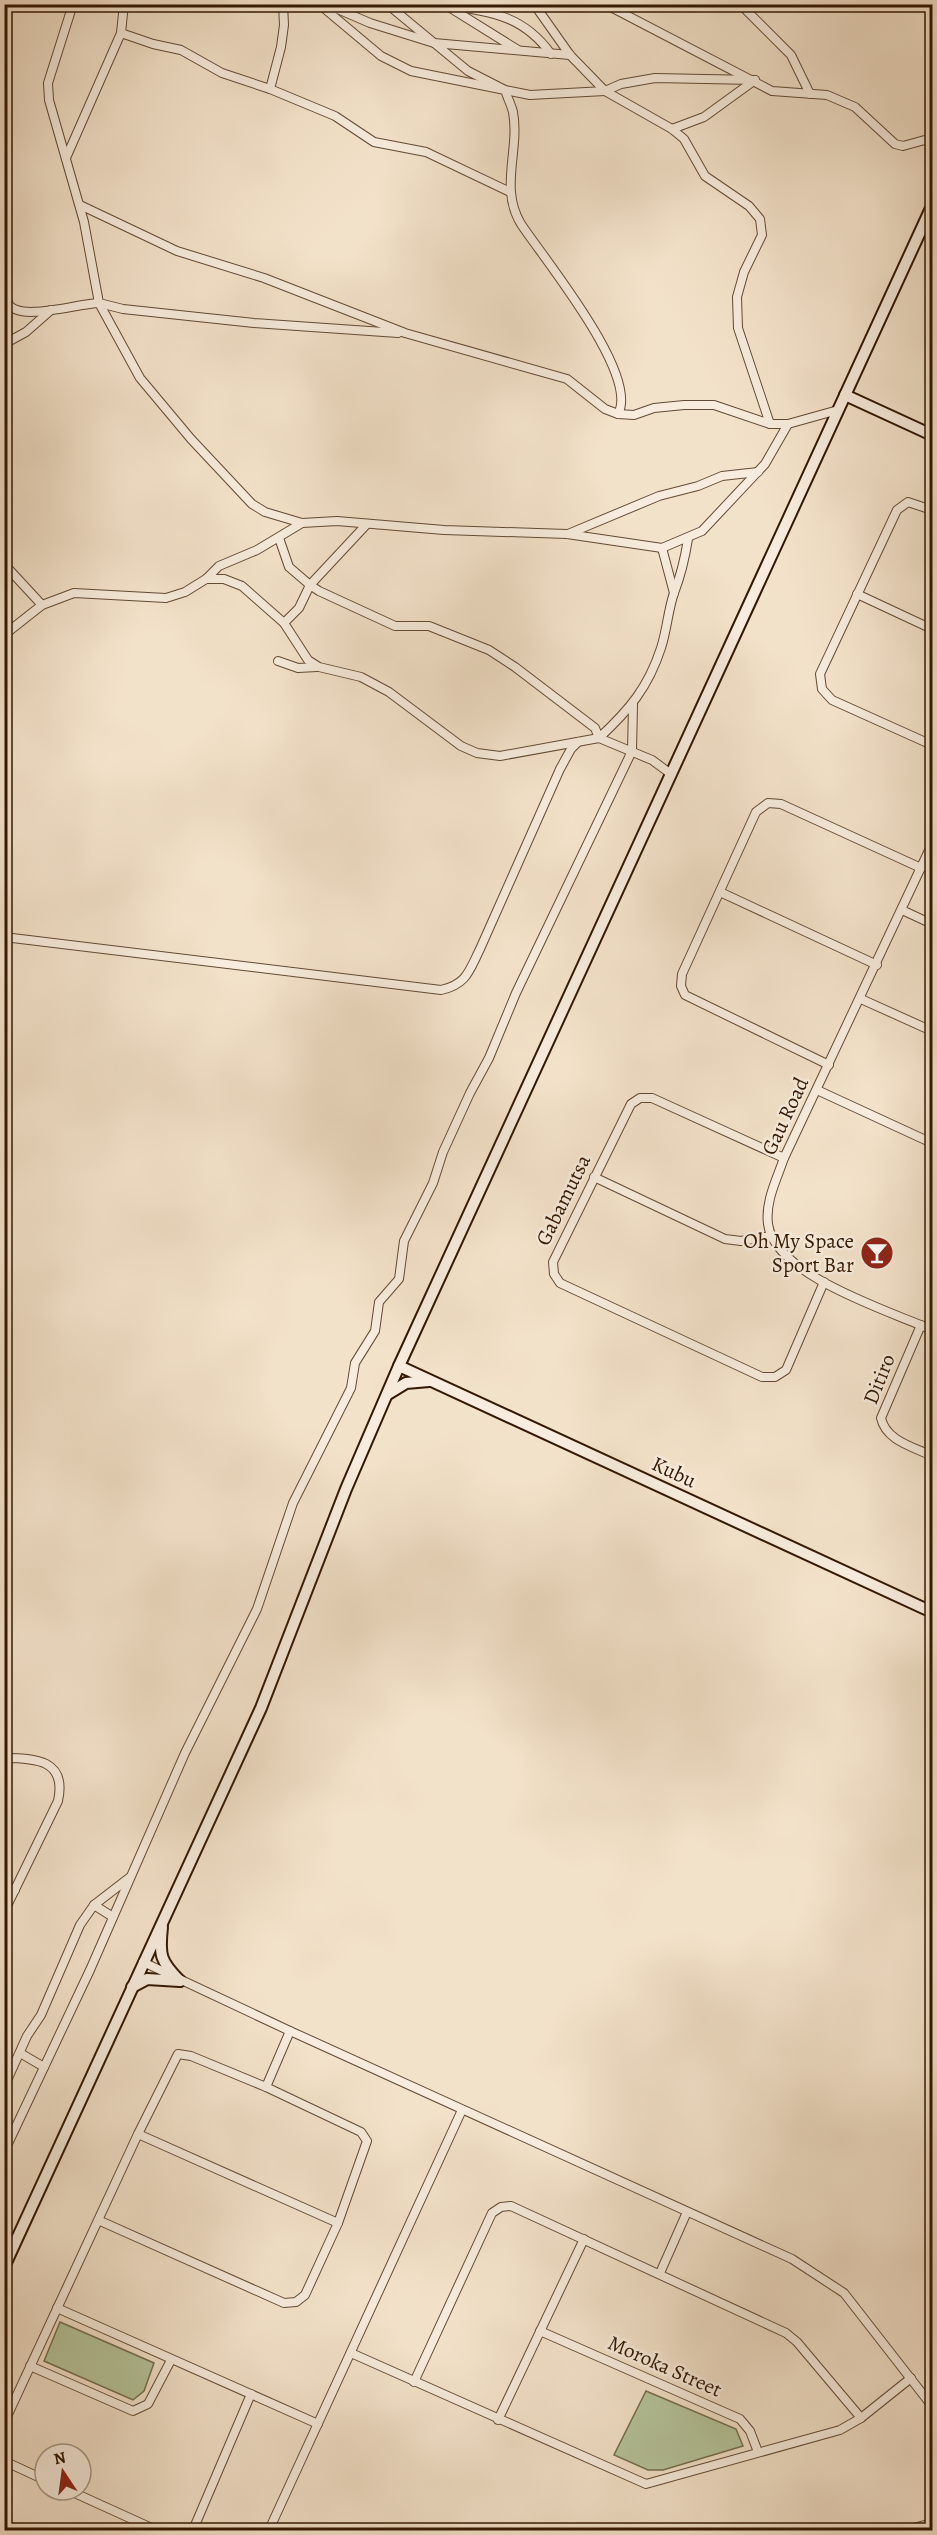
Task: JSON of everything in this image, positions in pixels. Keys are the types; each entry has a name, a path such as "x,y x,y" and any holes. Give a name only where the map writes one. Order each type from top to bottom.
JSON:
{"main road":[{"path":"4,2266 261,1708 346,1490 399,1366 933,206"},
{"path":"845,395 933,435"},
{"name":"Kubu","path":"399,1366 933,1612"},
{"path":"386,1398 398,1385 413,1381 432,1381"},
{"path":"164,1918 161,1956 166,1967 180,1981"},
{"path":"132,1988 147,1979 180,1981"}],"street":[{"path":"73,4 48,83 51,116 80,205 99,303 140,378 191,439 252,504 265,512 302,523 337,521 366,525 567,534 662,548 688,539 702,531 759,472 788,423"},
{"path":"66,158 121,33 124,4"},
{"path":"319,4 381,56 411,71 530,95 605,91 621,84 655,78 755,80"},
{"path":"326,4 370,23 434,43 570,55"},
{"path":"387,4 468,71 505,90 513,112 510,192 513,209 567,288 613,366 622,400 618,414"},
{"path":"534,4 570,55 605,91 672,129 684,139 705,176 749,206 760,219 763,227 760,241 744,272 737,297 736,313 738,328 770,424"},
{"path":"605,4 672,41 755,80 772,91 827,95 855,107 895,144 903,146 933,138"},
{"path":"740,4 791,55 810,94"},
{"path":"445,5 522,52"},
{"path":"445,5 490,12 527,27 539,37 551,54"},
{"path":"270,89 284,25 280,7"},
{"path":"121,33 153,44 181,50 222,73 270,89 335,116 374,142 426,152 510,192"},
{"path":"672,129 704,117 755,80"},
{"path":"80,205 177,251 264,278 405,333 567,379 605,409 618,414 634,415 654,408 684,405 714,405 770,424 788,423 838,410"},
{"path":"4,289 8,303 14,309 25,313 99,303 123,309 254,323 405,333"},
{"path":"4,344 26,333 51,310"},
{"path":"567,534 659,496 722,476 759,472"},
{"path":"933,510 914,502 903,504 897,510 820,674 822,688 832,700 933,745"},
{"path":"4,635 42,605 74,593 166,598 185,592 234,557 279,538 302,523"},
{"path":"284,622 299,608 300,600 310,585 366,525"},
{"path":"279,538 289,567 310,585 395,626 429,626 489,650 595,728 599,738"},
{"path":"599,738 633,705 648,682 661,648 674,593 680,582 688,539"},
{"path":"662,548 674,593"},
{"path":"4,564 42,605"},
{"path":"206,579 224,579 243,585 284,622 308,660 319,667"},
{"path":"856,594 933,629"},
{"path":"278,661 298,668 319,667 361,677 389,692 461,746 477,753 509,755 599,738 652,760 671,774"},
{"path":"4,2152 113,1917 185,1754 256,1609 293,1503 351,1388 359,1355 375,1331 379,1302 399,1279 404,1241 433,1183 443,1152 632,751 633,705"},
{"path":"4,937 441,990 458,986 466,977 480,949 571,749 579,740"},
{"path":"829,1065 685,995 681,986 682,974 756,812 768,803 781,804 921,868"},
{"name":"Gau Road","path":"771,1236 767,1209 784,1158 933,844"},
{"path":"720,892 877,965"},
{"path":"902,910 933,924"},
{"path":"861,999 933,1031"},
{"path":"817,1090 933,1143"},
{"name":"Gabamutsa","path":"784,1158 652,1098 640,1098 631,1104 594,1177 553,1262 554,1274 560,1283 762,1377 775,1377 786,1370 824,1282"},
{"path":"594,1177 725,1239 741,1241 771,1236 788,1258 824,1282 933,1330"},
{"name":"Ditiro","path":"921,1325 881,1418 883,1427 893,1437 933,1456"},
{"path":"4,1758 28,1758 46,1763 54,1769 60,1781 58,1801 4,1912"},
{"path":"4,2087 41,2015 80,1925 94,1905 130,1877"},
{"path":"4,1888 15,1890"},
{"path":"94,1905 113,1917"},
{"path":"143,1962 180,1981 792,2259 826,2280 859,2311 933,2406"},
{"path":"266,2087 290,2031"},
{"path":"20,2053 44,2067"},
{"path":"4,2423 30,2366 138,2134 178,2054 191,2056 266,2087 361,2132 366,2138 367,2145 338,2223 305,2295 290,2303 98,2220"},
{"path":"269,2530 462,2110"},
{"path":"138,2134 338,2223"},
{"path":"414,2382 496,2209 511,2206 660,2272 790,2336 861,2418"},
{"path":"660,2272 687,2211"},
{"path":"498,2420 584,2239"},
{"path":"57,2308 318,2424"},
{"name":"Moroka Street","path":"540,2331 740,2419 750,2431 758,2452"},
{"path":"351,2353 646,2484 840,2430 861,2418 911,2378"},
{"path":"30,2366 134,2411 148,2404 171,2360"},
{"path":"193,2530 250,2394"},
{"path":"4,2461 33,2474"},
{"path":"93,2501 156,2530"},
{"path":"906,2530 922,2528 933,2523"}],"green space":[{"path":"60,2322 154,2363 144,2391 133,2400 44,2361"},
{"path":"646,2391 736,2429 743,2446 663,2470 648,2470 614,2455"}],"place":[{"name":"Oh My Space Sport Bar","path":"877,1253"}]}
